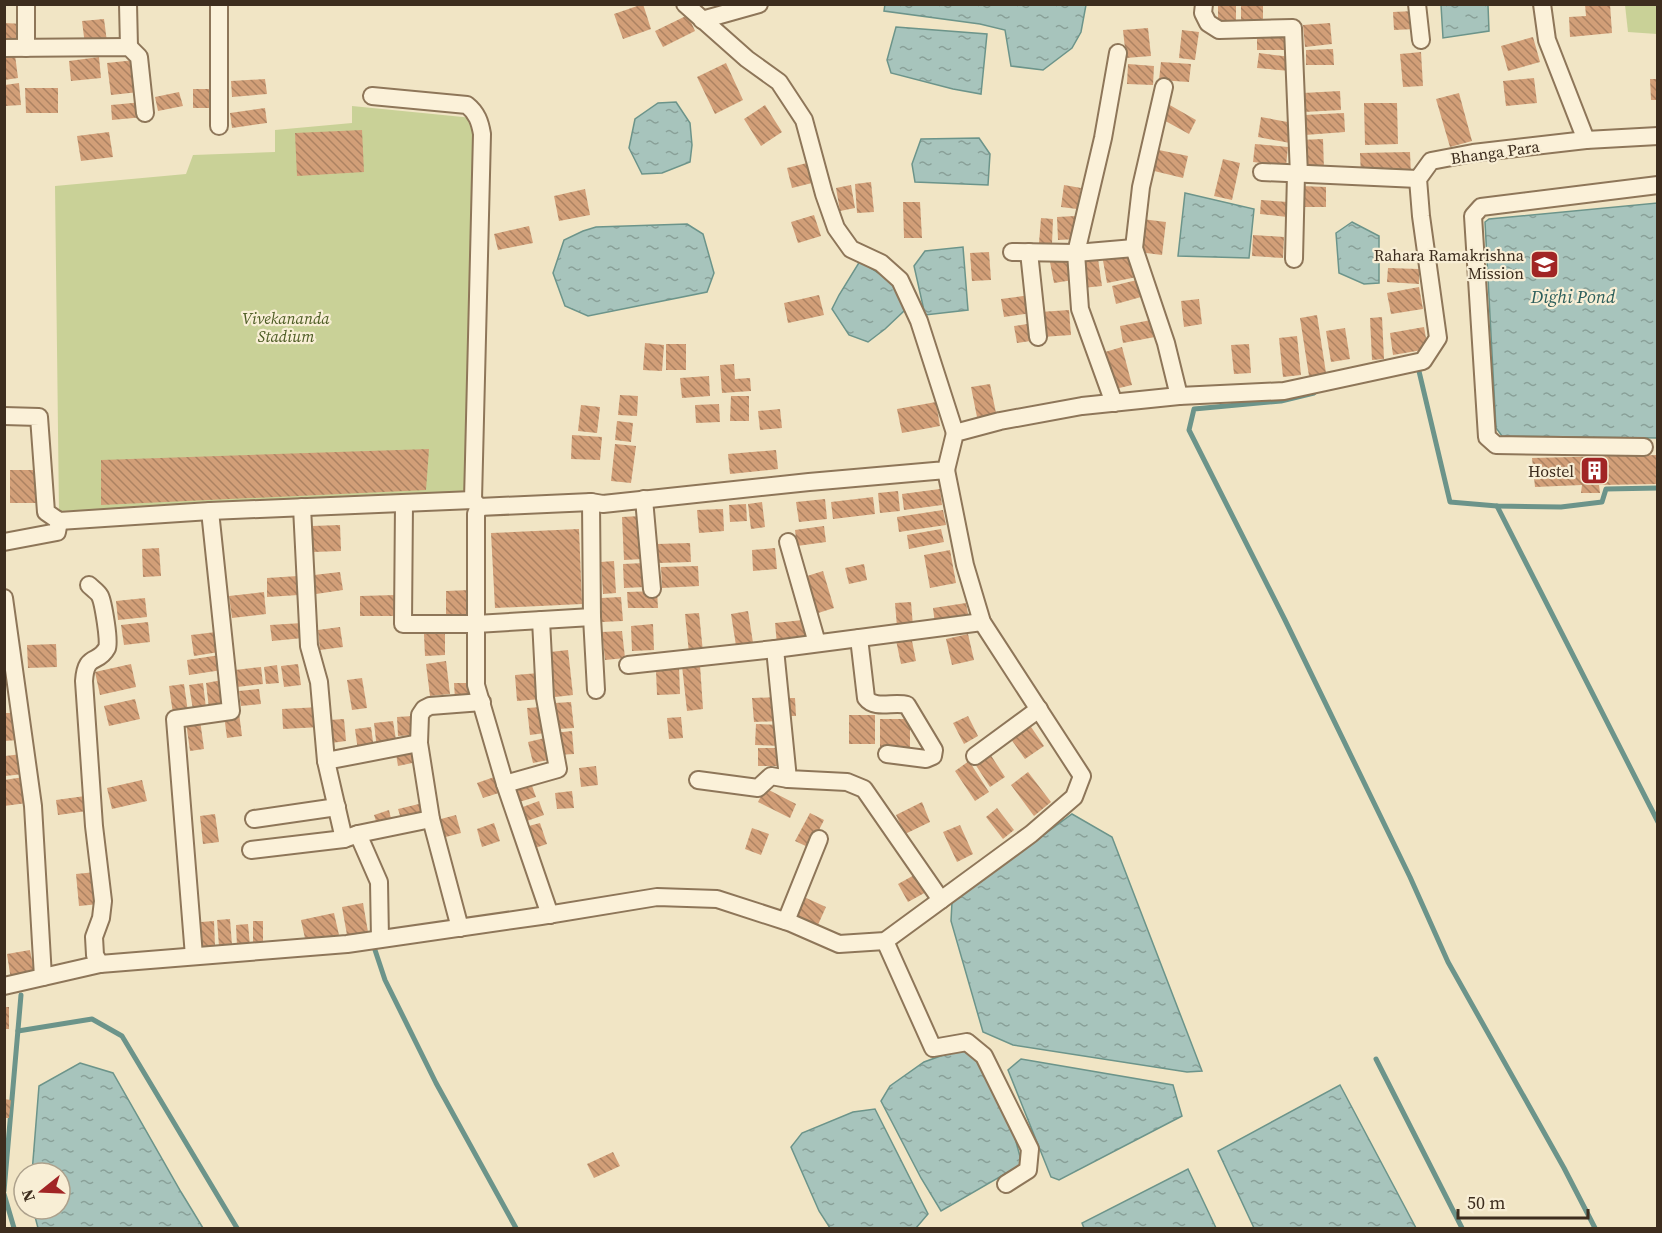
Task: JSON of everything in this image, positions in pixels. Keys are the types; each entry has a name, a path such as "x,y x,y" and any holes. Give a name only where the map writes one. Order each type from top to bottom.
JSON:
{"street":[{"path":"26,4 26,48"},
{"path":"128,4 129,47 139,57 145,113"},
{"path":"219,4 219,126"},
{"path":"4,986 100,964 347,944 657,897 717,899 786,921 839,944 885,941 1031,834 1074,797 1082,776 982,622 965,565 946,470 955,433 919,321 900,280 881,263 851,249 836,228 824,194 804,120 779,82 702,21 685,4"},
{"path":"702,21 759,4"},
{"path":"1204,4 1203,13 1208,23 1219,30 1293,28 1298,174 1294,259"},
{"path":"1417,4 1421,40"},
{"path":"1542,4 1547,40 1586,140"},
{"path":"4,48 129,47"},
{"path":"1114,403 1080,309 1076,253 1103,138 1118,53"},
{"path":"1164,87 1141,188 1134,248 1166,343 1179,396"},
{"path":"372,96 467,105 473,110 482,134 476,504 476,685 505,784 550,915"},
{"name":"Bhanga Para","path":"1418,180 1431,161 1473,153 1586,140 1658,136"},
{"path":"955,433 1000,421 1082,406 1179,396 1284,391 1423,361 1438,338 1418,180 1262,172"},
{"path":"1644,447 1496,445 1487,437 1473,216 1481,207 1658,185"},
{"path":"1038,338 1021,252 1076,253 1134,248"},
{"path":"4,416 39,417 46,512 59,521 210,511 404,503 591,502 603,504 946,470"},
{"path":"644,500 652,589"},
{"path":"591,502 592,617 596,690"},
{"path":"404,503 403,624 476,624 592,617"},
{"path":"302,507 309,646 320,682 327,761 336,807 378,882 380,939"},
{"path":"194,956 175,719 231,711 210,511"},
{"path":"4,542 57,532 59,521"},
{"path":"788,542 817,643"},
{"path":"89,585 100,595 110,641 107,650 88,662 84,681 94,826 103,901 101,918 94,937 95,955 100,964"},
{"path":"4,598 33,806 43,977"},
{"path":"505,784 558,769 545,698 541,620"},
{"path":"628,665 775,650 982,622"},
{"path":"859,638 866,698 874,704 907,705 934,750 933,756 926,759 887,754"},
{"path":"775,650 788,779"},
{"path":"460,928 431,819 420,743 420,715 430,706 482,702"},
{"path":"975,756 1039,709"},
{"path":"327,761 420,743"},
{"path":"698,780 758,788 771,776 847,782 864,789 941,900"},
{"path":"254,819 336,807"},
{"path":"251,850 351,836 431,819"},
{"path":"786,921 819,839"},
{"path":"885,941 933,1048 967,1042 984,1056 1030,1149 1028,1170 1006,1184"}],"green space":[{"path":"1625,5 1657,5 1657,34 1628,32"},
{"name":"Vivekananda Stadium","path":"352,106 473,118 468,497 59,511 55,186 186,174 193,155 275,152 275,130 352,123"}],"water":[{"path":"885,4 1086,5 1081,32 1072,48 1043,70 1011,66 1005,30 980,24 884,11"},
{"path":"1441,5 1488,5 1489,31 1443,38"},
{"path":"896,27 987,34 981,94 891,73 887,60"},
{"path":"676,102 690,123 692,145 690,162 662,173 642,174 629,148 635,119 658,103"},
{"path":"979,138 990,154 988,185 915,182 912,164 921,139"},
{"path":"1185,193 1254,209 1249,258 1178,256"},
{"name":"Dighi Pond","path":"1657,203 1657,438 1502,436 1496,428 1485,222 1489,219"},
{"path":"1352,222 1379,236 1379,283 1364,284 1339,273 1336,233"},
{"path":"687,224 703,234 714,273 707,292 588,316 565,306 553,273 564,240 596,227"},
{"path":"963,247 968,310 925,315 914,266 925,251"},
{"path":"860,261 894,283 905,310 868,342 849,335 832,309"},
{"path":"1072,814 1112,837 1202,1071 1187,1072 1013,1045 983,1032 951,921 952,902"},
{"path":"968,1046 1011,1123 1022,1164 941,1211 881,1101 890,1086 924,1062"},
{"path":"1021,1059 1173,1085 1182,1116 1059,1180 1051,1177 1008,1070"},
{"path":"80,1063 113,1073 203,1228 38,1228 36,1221 72,1221 72,1161 33,1161 39,1086"},
{"path":"1340,1085 1416,1228 1254,1228 1218,1151"},
{"path":"875,1109 928,1214 916,1228 830,1228 819,1211 791,1147 802,1133 853,1112"},
{"path":"1188,1169 1216,1228 1084,1228 1082,1223"}],"building":[{"path":"643,4 651,29 623,39 614,14"},
{"path":"1218,4 1236,4 1236,21 1218,21"},
{"path":"1585,4 1610,4 1612,33 1570,37 1569,17 1586,16"},
{"path":"1241,5 1263,5 1263,25 1241,25"},
{"path":"1414,11 1415,29 1394,30 1393,12"},
{"path":"688,15 695,31 663,47 655,31"},
{"path":"104,19 107,42 85,45 82,21"},
{"path":"4,23 24,24 23,42 4,41"},
{"path":"1330,23 1332,44 1305,47 1303,25"},
{"path":"1148,28 1151,56 1126,58 1123,30"},
{"path":"1182,30 1199,32 1195,60 1179,58"},
{"path":"1257,35 1290,35 1290,50 1257,50"},
{"path":"1533,37 1540,62 1508,71 1501,46"},
{"path":"1333,49 1334,65 1306,65 1306,50"},
{"path":"1421,52 1423,86 1403,87 1400,54"},
{"path":"1259,53 1291,57 1290,71 1257,68"},
{"path":"15,55 18,78 4,80 4,57"},
{"path":"99,57 101,78 71,81 69,61"},
{"path":"135,60 139,92 111,95 107,63"},
{"path":"1161,62 1191,64 1189,82 1159,80"},
{"path":"726,63 743,100 715,114 697,77"},
{"path":"1128,64 1154,66 1153,85 1127,84"},
{"path":"1534,78 1537,103 1506,106 1503,81"},
{"path":"265,79 267,94 232,97 231,81"},
{"path":"1650,79 1658,79 1658,100 1651,100"},
{"path":"19,83 21,105 5,106 5,85"},
{"path":"25,88 58,88 58,113 26,113"},
{"path":"193,89 216,89 216,108 193,108"},
{"path":"1340,91 1341,110 1304,112 1303,93"},
{"path":"179,92 183,106 158,111 155,97"},
{"path":"1459,93 1472,141 1450,147 1436,99"},
{"path":"143,102 144,117 112,120 111,105"},
{"path":"1364,103 1397,103 1398,144 1365,145"},
{"path":"1168,104 1196,120 1189,134 1160,118"},
{"path":"765,105 782,132 761,146 744,119"},
{"path":"265,108 267,123 232,128 230,113"},
{"path":"1344,113 1345,132 1305,135 1304,115"},
{"path":"1261,117 1293,123 1290,143 1258,137"},
{"path":"362,130 364,172 297,176 295,133"},
{"path":"109,132 113,157 81,161 77,136"},
{"path":"1323,139 1324,170 1301,170 1300,140"},
{"path":"1255,144 1288,147 1286,166 1253,162"},
{"path":"1154,149 1188,156 1183,178 1150,170"},
{"path":"1410,152 1411,175 1361,176 1360,153"},
{"path":"1223,159 1240,163 1232,200 1214,196"},
{"path":"807,163 812,183 792,188 787,168"},
{"path":"871,182 874,212 857,213 855,184"},
{"path":"851,185 855,208 840,211 836,188"},
{"path":"1064,185 1081,188 1077,209 1061,207"},
{"path":"1301,186 1326,187 1326,207 1301,207"},
{"path":"585,189 590,215 559,221 554,196"},
{"path":"1261,200 1288,202 1287,217 1260,214"},
{"path":"903,202 920,202 922,238 904,238"},
{"path":"814,215 821,236 798,243 791,222"},
{"path":"1075,216 1076,239 1058,240 1057,217"},
{"path":"1041,218 1053,219 1052,244 1039,243"},
{"path":"1142,219 1166,222 1162,255 1138,252"},
{"path":"529,226 533,243 498,250 494,234"},
{"path":"1253,235 1284,237 1283,258 1252,256"},
{"path":"1132,250 1137,277 1107,283 1102,255"},
{"path":"989,252 991,280 972,281 970,253"},
{"path":"1097,252 1102,286 1082,288 1078,255"},
{"path":"1067,253 1073,280 1054,283 1049,257"},
{"path":"1388,268 1419,269 1419,284 1387,282"},
{"path":"1137,280 1141,297 1116,304 1112,286"},
{"path":"1419,287 1423,309 1391,314 1387,293"},
{"path":"819,295 824,315 788,323 784,303"},
{"path":"1030,295 1032,313 1004,317 1001,299"},
{"path":"1199,299 1202,324 1184,327 1181,301"},
{"path":"1069,310 1071,335 1042,337 1040,312"},
{"path":"1317,315 1326,373 1309,376 1300,318"},
{"path":"1382,317 1384,359 1372,360 1370,318"},
{"path":"1151,320 1155,337 1123,343 1120,326"},
{"path":"1034,323 1037,340 1017,343 1014,326"},
{"path":"1424,327 1428,349 1393,355 1390,333"},
{"path":"1345,328 1350,359 1331,362 1326,331"},
{"path":"1297,336 1301,375 1283,377 1279,338"},
{"path":"645,343 664,345 662,371 643,370"},
{"path":"666,344 686,344 686,370 666,370"},
{"path":"1249,344 1251,373 1234,374 1231,345"},
{"path":"1122,347 1132,385 1115,389 1105,352"},
{"path":"734,364 735,379 750,378 751,391 722,393 720,365"},
{"path":"709,376 710,396 682,398 680,378"},
{"path":"990,384 996,413 977,417 971,387"},
{"path":"620,395 638,396 637,416 618,415"},
{"path":"731,396 749,396 749,421 730,421"},
{"path":"936,402 940,426 902,433 897,409"},
{"path":"719,404 720,422 696,423 695,405"},
{"path":"581,405 600,407 597,433 578,431"},
{"path":"780,409 782,428 760,430 758,411"},
{"path":"617,421 633,423 631,442 615,440"},
{"path":"572,435 602,437 600,460 571,459"},
{"path":"615,444 636,446 631,483 611,481"},
{"path":"429,449 426,490 101,505 101,460"},
{"path":"776,450 778,469 730,474 728,454"},
{"name":"Hostel","path":"1658,455 1658,484 1599,485 1600,493 1581,493 1582,485 1535,487 1532,458"},
{"path":"10,470 40,470 41,503 10,503"},
{"path":"940,489 942,505 904,510 902,494"},
{"path":"898,491 900,511 880,513 878,493"},
{"path":"873,497 875,514 833,519 831,502"},
{"path":"825,499 827,519 799,522 796,502"},
{"path":"762,502 765,527 751,529 748,504"},
{"path":"746,504 747,521 730,522 729,505"},
{"path":"723,509 724,531 699,533 697,510"},
{"path":"943,510 946,525 899,532 897,517"},
{"path":"641,516 643,559 624,560 622,517"},
{"path":"340,525 341,551 313,552 312,526"},
{"path":"824,526 826,542 797,546 795,530"},
{"path":"579,529 582,604 495,608 491,533"},
{"path":"941,529 944,542 909,549 907,535"},
{"path":"690,543 691,562 658,563 657,544"},
{"path":"159,548 161,576 143,577 142,549"},
{"path":"775,548 777,569 753,571 752,550"},
{"path":"950,550 956,583 930,588 924,555"},
{"path":"614,561 616,593 603,594 601,562"},
{"path":"644,563 645,587 624,588 623,564"},
{"path":"864,564 867,580 849,584 845,568"},
{"path":"698,566 699,586 662,588 661,567"},
{"path":"823,571 834,608 815,614 804,577"},
{"path":"340,572 343,590 316,594 314,575"},
{"path":"298,576 299,595 267,597 267,578"},
{"path":"470,590 470,620 446,620 446,591"},
{"path":"657,591 658,608 628,608 627,592"},
{"path":"264,592 266,614 232,618 229,596"},
{"path":"396,595 396,616 360,616 360,596"},
{"path":"621,597 623,621 602,622 601,598"},
{"path":"145,598 147,617 118,620 116,601"},
{"path":"911,602 913,626 897,627 895,603"},
{"path":"966,603 969,619 935,624 933,608"},
{"path":"748,611 754,649 737,652 731,614"},
{"path":"699,613 703,652 689,653 685,614"},
{"path":"803,620 806,641 777,644 775,623"},
{"path":"148,622 150,642 124,645 121,625"},
{"path":"302,623 303,638 272,641 270,625"},
{"path":"653,624 654,650 632,651 631,626"},
{"path":"340,627 343,647 320,650 318,630"},
{"path":"622,631 625,658 605,660 602,632"},
{"path":"216,632 219,652 194,656 191,635"},
{"path":"424,634 445,634 445,655 425,656"},
{"path":"968,634 974,660 952,665 946,639"},
{"path":"911,636 916,661 901,664 896,640"},
{"path":"56,644 57,667 28,668 27,645"},
{"path":"568,650 573,695 555,697 550,652"},
{"path":"220,655 222,670 189,675 187,660"},
{"path":"446,661 450,694 430,696 426,664"},
{"path":"131,664 136,687 100,695 95,672"},
{"path":"298,664 301,685 284,687 281,666"},
{"path":"277,665 279,683 266,684 264,667"},
{"path":"700,665 703,709 687,711 682,666"},
{"path":"261,667 263,684 237,687 235,670"},
{"path":"679,668 680,694 657,695 656,670"},
{"path":"539,673 541,699 517,701 515,675"},
{"path":"362,678 367,708 352,710 347,680"},
{"path":"222,680 225,706 209,708 206,683"},
{"path":"203,683 206,708 193,710 189,685"},
{"path":"454,683 470,683 471,698 455,699"},
{"path":"184,684 188,712 173,714 169,686"},
{"path":"259,689 261,704 241,706 239,691"},
{"path":"779,697 780,721 754,722 752,698"},
{"path":"782,698 795,698 796,716 783,716"},
{"path":"135,699 140,719 109,726 104,706"},
{"path":"571,702 574,728 558,729 555,703"},
{"path":"320,707 321,727 283,729 282,709"},
{"path":"542,707 545,733 530,735 527,708"},
{"path":"4,713 18,713 18,740 4,741"},
{"path":"239,713 242,736 227,738 224,715"},
{"path":"849,715 875,715 875,744 849,744"},
{"path":"413,716 414,735 398,736 397,717"},
{"path":"968,716 978,736 964,744 953,723"},
{"path":"681,717 683,738 669,739 667,718"},
{"path":"344,719 346,741 331,743 329,720"},
{"path":"880,719 910,719 910,748 880,749"},
{"path":"200,720 204,749 190,751 186,722"},
{"path":"393,721 397,746 377,749 374,723"},
{"path":"1027,721 1044,746 1025,759 1008,735"},
{"path":"756,724 782,725 782,746 755,745"},
{"path":"371,727 374,749 358,751 355,729"},
{"path":"572,731 574,754 557,755 554,733"},
{"path":"549,737 553,759 533,763 528,742"},
{"path":"414,745 417,762 398,766 395,748"},
{"path":"758,748 779,748 779,766 758,766"},
{"path":"22,754 24,774 5,776 5,756"},
{"path":"990,754 1005,777 990,787 975,764"},
{"path":"969,761 989,792 975,801 955,771"},
{"path":"596,766 598,785 581,787 579,768"},
{"path":"1028,772 1051,802 1034,816 1011,785"},
{"path":"500,775 505,791 483,798 477,783"},
{"path":"24,777 27,803 4,806 4,780"},
{"path":"142,780 147,801 112,809 107,788"},
{"path":"531,783 536,797 519,802 514,788"},
{"path":"765,788 796,804 790,818 758,802"},
{"path":"572,791 574,808 557,809 555,793"},
{"path":"85,796 87,811 58,815 56,800"},
{"path":"539,801 544,815 524,822 520,808"},
{"path":"922,802 930,822 905,834 896,815"},
{"path":"423,803 426,815 402,822 398,809"},
{"path":"997,808 1014,830 1003,839 986,817"},
{"path":"389,810 392,823 378,827 374,815"},
{"path":"810,813 824,820 810,848 795,841"},
{"path":"215,814 219,842 203,844 200,816"},
{"path":"456,815 461,833 442,838 437,820"},
{"path":"494,823 500,841 482,847 477,829"},
{"path":"540,823 547,844 532,849 525,827"},
{"path":"960,825 973,854 957,862 943,832"},
{"path":"752,828 769,834 761,855 745,849"},
{"path":"96,872 99,904 79,906 76,874"},
{"path":"918,873 928,891 908,902 898,884"},
{"path":"804,897 826,907 817,927 795,917"},
{"path":"363,903 368,932 347,935 342,907"},
{"path":"334,913 339,935 306,943 301,920"},
{"path":"230,919 232,945 219,946 217,920"},
{"path":"214,921 215,946 202,947 201,922"},
{"path":"253,921 263,921 263,943 253,943"},
{"path":"248,924 250,946 237,946 236,925"},
{"path":"30,950 35,976 11,980 7,954"},
{"path":"5,1007 9,1007 9,1029 5,1029"},
{"path":"4,1099 11,1100 9,1118 4,1118"},
{"path":"613,1152 620,1166 594,1178 587,1164"}],"waterway":[{"path":"1416,367 1418,367 1450,502 1497,506 1561,507 1602,502 1606,489 1658,488"},
{"path":"1314,393 1281,401 1194,409 1189,430 1285,620 1410,877 1448,962 1564,1168 1595,1228"},
{"path":"1497,506 1658,822"},
{"path":"374,947 385,980 436,1083 516,1228"},
{"path":"4,1191 21,995"},
{"path":"18,1031 92,1019 122,1036 237,1228"},
{"path":"1376,1059 1462,1228"},
{"path":"4,1194 14,1228"}],"place":[{"name":"Rahara Ramakrishna Mission","path":"1545,264"},
{"name":"Hostel","path":"1595,471"}]}
